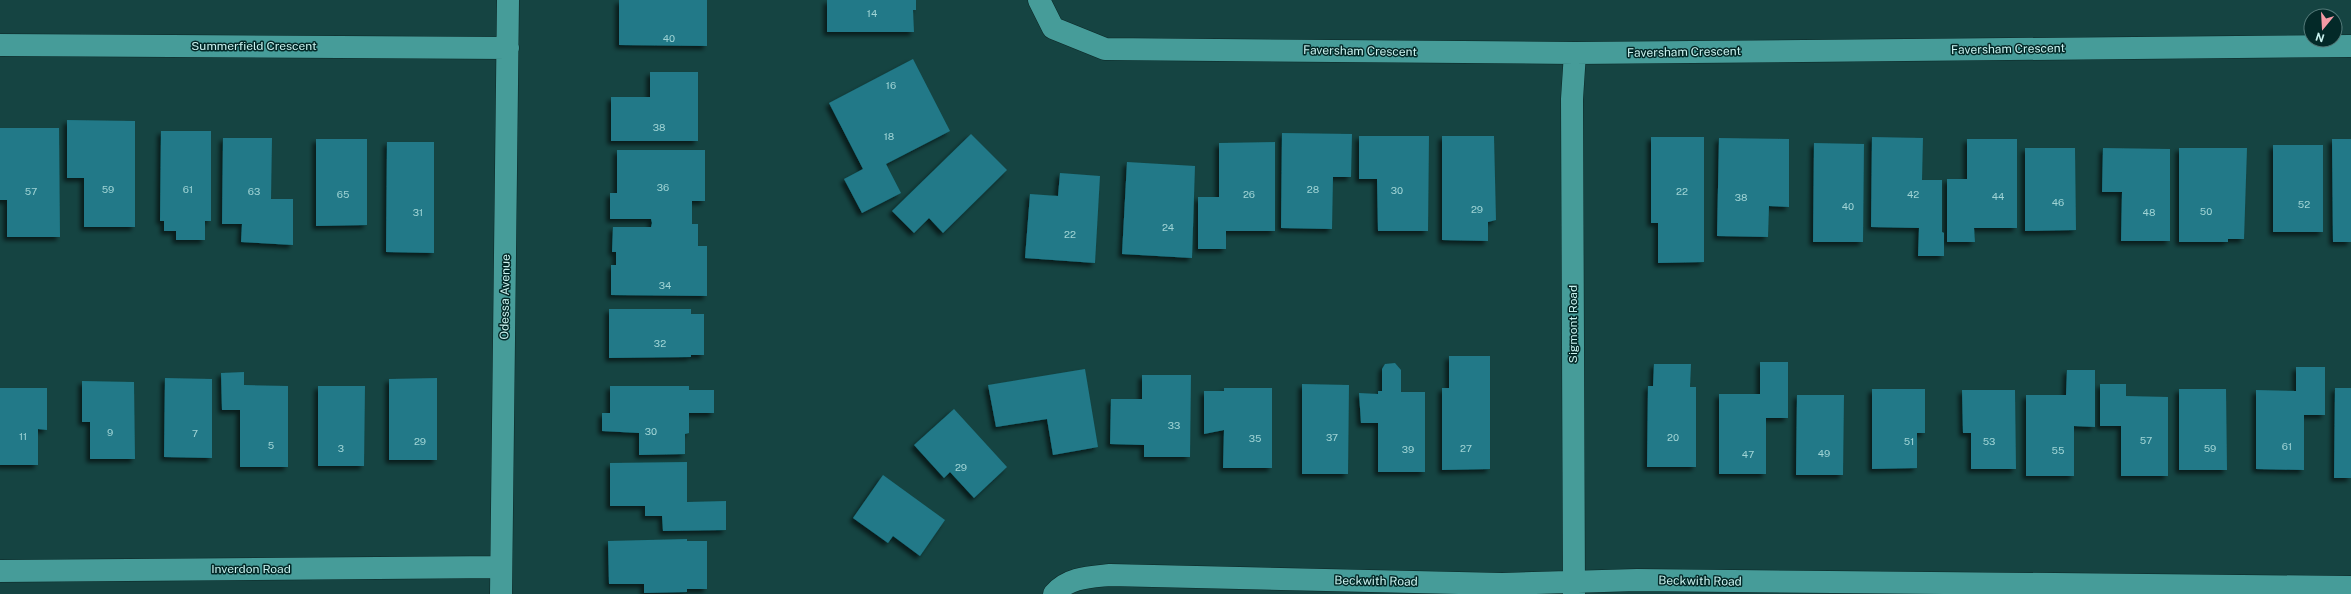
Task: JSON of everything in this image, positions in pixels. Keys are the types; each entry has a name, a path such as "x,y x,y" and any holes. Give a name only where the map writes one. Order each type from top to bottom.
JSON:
{"street":[{"name":"Odessa Avenue","path":"501,594 508,0"},
{"name":"Faversham Crescent","path":"1039,0 1053,28 1105,49 1575,53 2351,46"},
{"name":"Summerfield Crescent","path":"0,45 508,48"},
{"name":"Sigmont Road","path":"1574,588 1572,99 1575,53"},
{"name":"Inverdon Road","path":"0,571 501,567"},
{"name":"Beckwith Road","path":"1054,594 1059,588 1082,578 1110,574 1494,583 1574,588 1637,580 2351,587"}],"building":[{"path":"619,0 707,0 707,46 619,45"},
{"path":"827,0 916,0 916,10 913,10 914,32 827,32"},
{"path":"913,59 950,131 886,164 901,193 862,213 844,179 863,169 829,103"},
{"path":"650,72 698,72 698,141 611,141 611,97 650,97"},
{"path":"67,120 135,121 135,227 84,227 84,178 67,178"},
{"path":"0,128 59,128 60,237 7,237 7,200 0,200"},
{"path":"161,131 211,131 211,221 205,221 205,240 176,240 176,231 164,231 164,221 160,221"},
{"path":"1282,133 1352,134 1351,177 1333,177 1332,229 1281,228"},
{"path":"971,134 1007,170 943,233 929,218 914,233 892,211"},
{"path":"1359,136 1429,136 1428,231 1378,231 1377,179 1359,179"},
{"path":"1442,136 1494,136 1496,220 1488,222 1488,241 1442,240"},
{"path":"1651,137 1704,137 1704,262 1658,263 1658,223 1651,223"},
{"path":"1872,137 1923,138 1922,180 1942,180 1942,232 1944,233 1944,256 1918,256 1919,228 1871,227"},
{"path":"223,138 272,138 271,199 293,199 293,245 241,242 242,224 222,224"},
{"path":"1719,138 1789,139 1789,207 1769,206 1768,237 1717,236"},
{"path":"316,139 367,139 367,225 316,226"},
{"path":"1967,139 2017,139 2017,228 1974,228 1975,242 1947,242 1947,179 1967,179"},
{"path":"2332,139 2351,139 2351,242 2333,242"},
{"path":"387,142 434,142 434,253 386,252"},
{"path":"1275,142 1275,231 1226,231 1226,249 1198,249 1198,197 1219,197 1219,143"},
{"path":"1814,143 1864,144 1863,242 1813,242"},
{"path":"2273,145 2323,145 2323,232 2273,232"},
{"path":"2025,148 2075,148 2076,230 2025,231"},
{"path":"2103,148 2170,149 2170,241 2121,241 2122,192 2102,192"},
{"path":"2179,148 2247,148 2244,239 2228,239 2228,242 2179,242"},
{"path":"617,150 705,150 705,201 692,201 692,224 698,224 698,246 707,246 707,296 611,295 611,265 616,265 616,252 612,252 613,227 651,227 652,223 651,219 610,219 610,193 617,193"},
{"path":"1127,162 1195,166 1192,258 1122,254"},
{"path":"1060,173 1100,176 1095,263 1025,258 1030,194 1058,196"},
{"path":"609,309 691,309 691,314 704,314 704,355 691,355 691,357 609,358"},
{"path":"1449,356 1490,356 1490,469 1442,470 1442,388 1449,388"},
{"path":"1760,362 1788,362 1788,418 1766,418 1766,474 1719,474 1719,394 1760,394"},
{"path":"1395,363 1401,370 1401,392 1425,392 1425,472 1378,472 1378,423 1361,423 1359,393 1378,394 1378,391 1382,391 1382,369 1385,364"},
{"path":"1654,364 1691,364 1690,387 1696,387 1696,467 1647,467 1648,386 1653,386"},
{"path":"2296,367 2325,367 2325,415 2304,415 2304,470 2256,469 2256,390 2296,391"},
{"path":"1085,369 1098,447 1053,455 1047,419 996,427 988,385"},
{"path":"2067,370 2095,370 2095,427 2074,426 2074,476 2026,476 2026,395 2066,395"},
{"path":"244,372 244,385 288,386 288,467 240,467 240,410 222,410 221,373"},
{"path":"1142,375 1191,375 1190,457 1144,457 1144,445 1110,444 1111,399 1142,399"},
{"path":"165,378 212,379 212,458 164,457"},
{"path":"437,378 437,460 389,460 389,379"},
{"path":"82,381 134,382 135,459 90,459 90,422 82,422"},
{"path":"1302,384 1349,385 1348,474 1302,474"},
{"path":"2100,384 2126,384 2126,396 2168,397 2168,476 2121,476 2121,426 2100,426"},
{"path":"318,386 365,386 364,466 318,466"},
{"path":"610,386 689,386 689,390 714,390 714,413 689,413 689,433 685,434 685,454 639,455 639,433 602,431 602,413 610,413"},
{"path":"0,388 47,388 47,430 38,429 38,465 0,465"},
{"path":"1224,388 1272,388 1272,468 1223,468 1224,430 1204,434 1204,391 1224,391"},
{"path":"2335,388 2351,388 2351,478 2334,478"},
{"path":"1872,389 1925,389 1925,433 1917,433 1917,468 1872,469"},
{"path":"2179,389 2226,389 2227,470 2179,470"},
{"path":"1962,390 2015,390 2016,469 1971,469 1971,433 1963,433"},
{"path":"1797,395 1844,395 1843,475 1796,475"},
{"path":"954,409 1007,467 974,498 950,472 944,478 914,445"},
{"path":"687,462 687,502 726,501 726,530 663,531 662,516 645,516 645,506 610,506 610,463"},
{"path":"883,475 945,520 920,556 893,536 888,543 853,518"},
{"path":"687,539 687,541 707,541 707,589 687,589 687,592 644,593 644,584 609,584 608,541"}]}
